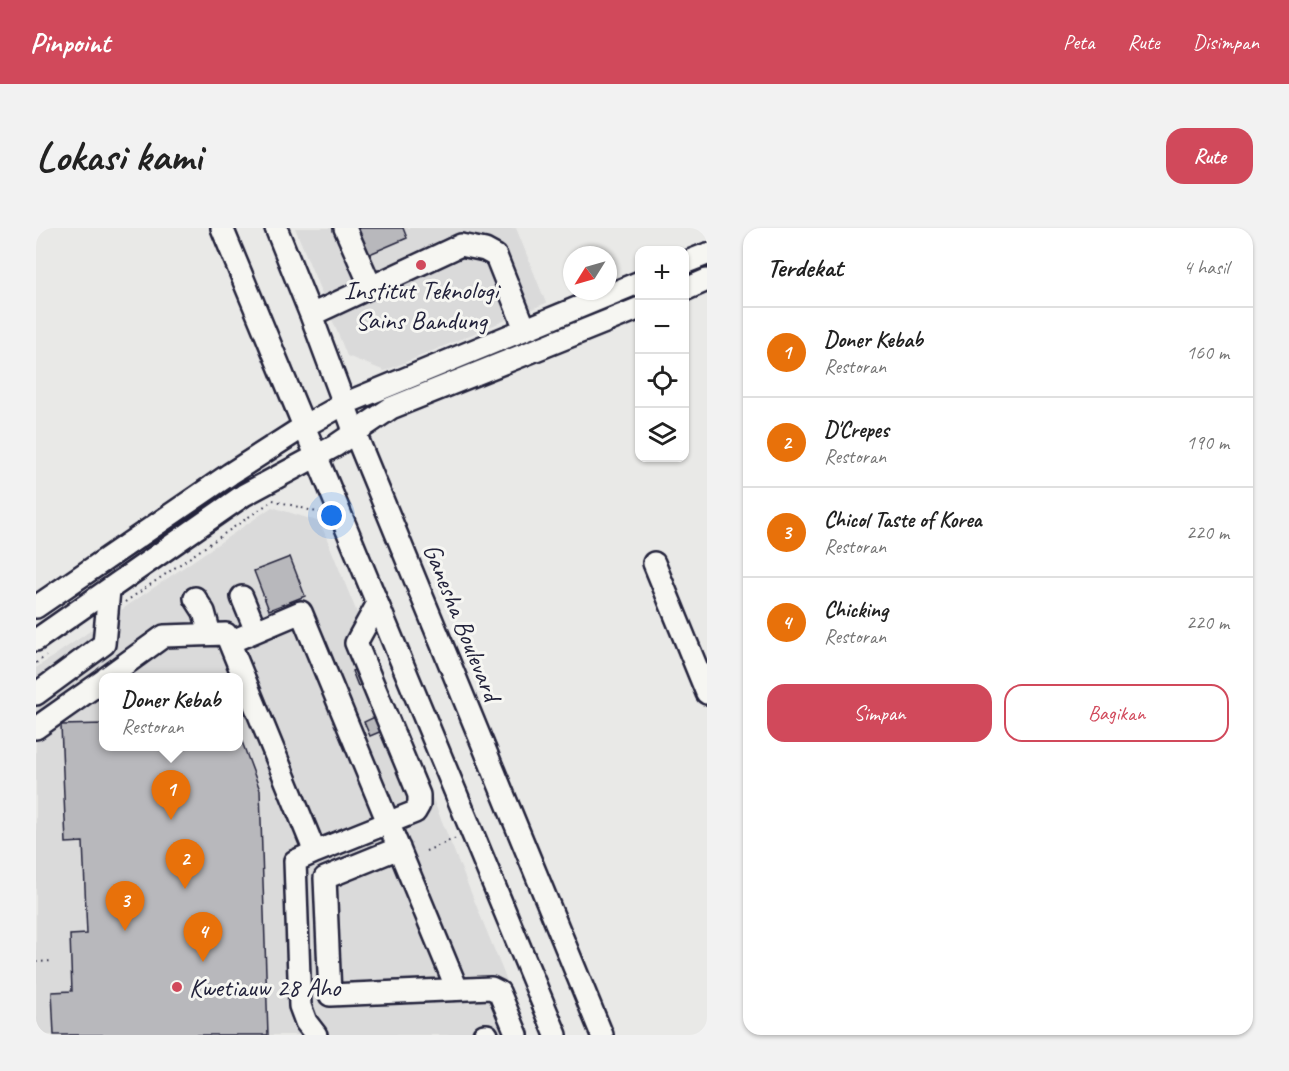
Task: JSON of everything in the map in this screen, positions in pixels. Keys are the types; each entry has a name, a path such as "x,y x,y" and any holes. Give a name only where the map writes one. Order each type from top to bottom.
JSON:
{"street":[{"path":"222,228 556,1035"},
{"name":"Ganesha Boulevard","path":"276,228 355,433 602,1035"},
{"path":"345,228 371,287"},
{"path":"311,315 461,245 485,250 496,256 525,329"},
{"path":"689,261 707,254"},
{"path":"689,288 707,280"},
{"path":"36,607 230,474 303,427 344,404 635,284"},
{"path":"36,640 244,495 315,457 391,408 635,310"},
{"path":"230,474 244,495"},
{"path":"654,563 707,693"},
{"path":"36,694 104,644 109,590"},
{"path":"242,597 256,631"},
{"path":"195,598 220,638 236,673"},
{"path":"316,1035 306,1022 300,1005 295,861 415,812 419,805 419,795 356,643 377,605"},
{"path":"113,673 164,636 220,638 256,631 302,612 457,989"},
{"path":"36,728 99,683"},
{"path":"243,690 315,852"},
{"path":"399,848 325,878 330,995 491,988 499,992 517,1035"}],"path":[{"path":"426,851 457,838"},
{"path":"36,962 53,961"}],"shaded area":[{"name":"Institut Teknologi Sains Bandung","path":"295,228 516,228 546,303 385,371 347,356"},
{"path":"272,507 320,522 529,1035 36,1035 36,668"}],"building":[{"path":"353,228 403,228 407,238 365,256"},
{"path":"290,557 305,596 269,610 254,571"},
{"path":"375,662 381,676 358,686 352,671"},
{"path":"383,713 389,728 370,736 364,722"},
{"path":"99,724 99,751 243,751 243,744 260,790 268,1035 54,1035 52,992 72,991 70,935 87,934 83,842 66,843 61,725"}],"place":[{"name":"Institut Teknologi Sains Bandung","path":"421,265"},
{"name":"Doner Kebab","path":"171,820"},
{"name":"D'Crepes","path":"185,889"},
{"name":"Chicol Taste of Korea","path":"125,931"},
{"name":"Chicking","path":"203,962"},
{"name":"Kwetiauw 28 Aho","path":"177,987"}]}
